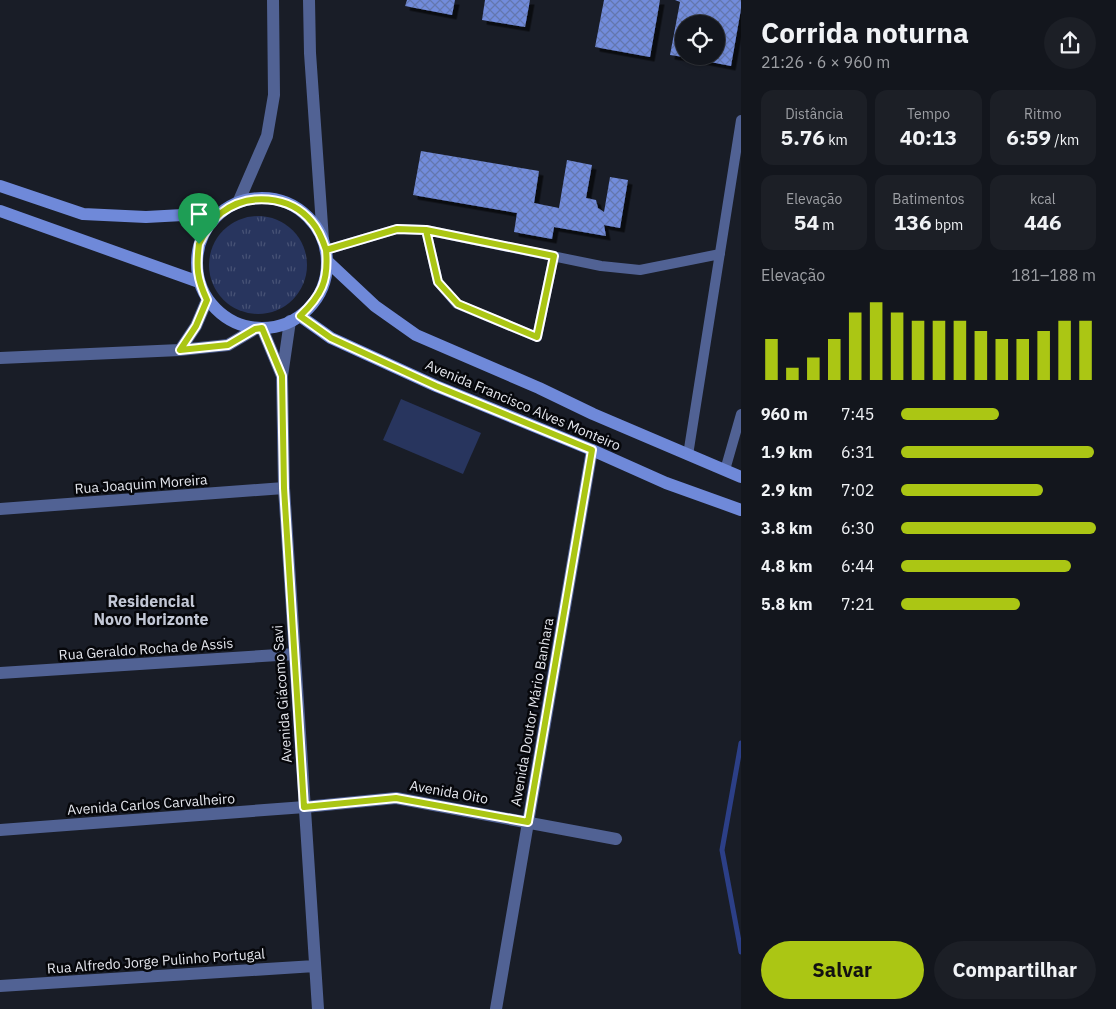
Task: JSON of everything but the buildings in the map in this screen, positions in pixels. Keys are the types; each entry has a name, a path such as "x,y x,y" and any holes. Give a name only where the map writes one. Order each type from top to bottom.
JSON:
{"main road":[{"path":"0,186 83,214 146,217 220,213"},
{"path":"258,199 278,200 297,209 312,222 325,250 324,282 315,301 295,319 280,326 259,329 217,312 207,300 199,282 196,263 199,244 207,227 220,213 238,203 258,199"},
{"path":"0,211 199,282"},
{"name":"Avenida Francisco Alves Monteiro","path":"325,250 375,306 416,335 539,388 593,414 741,477"},
{"name":"Avenida Francisco Alves Monteiro","path":"295,319 331,338 436,386 592,450 666,484 741,510"}],"street":[{"path":"238,203 267,136 274,95 273,0"},
{"path":"309,0 310,53 325,250"},
{"path":"180,350 196,326 207,300"},
{"name":"Avenida Giácomo Savi","path":"295,319 282,376 284,488 318,1009"},
{"path":"0,358 180,350 228,345 259,329"},
{"name":"Avenida Giácomo Savi","path":"259,329 282,376"},
{"name":"Avenida Doutor Mário Banhara","path":"496,1009 592,450"},
{"name":"Rua Joaquim Moreira","path":"0,509 284,488"},
{"name":"Rua Geraldo Rocha de Assis","path":"0,673 294,654"},
{"name":"Avenida Oito","path":"304,807 396,798 616,839"},
{"name":"Avenida Carlos Carvalheiro","path":"0,830 304,807"},
{"name":"Rua Alfredo Jorge Pulinho Portugal","path":"0,986 314,966"}],"lane":[{"path":"688,455 741,120"},
{"path":"325,250 397,229 426,230 601,266 640,270 720,254"},
{"path":"426,230 438,282 458,304 537,337 554,256"},
{"path":"725,470 741,414"}],"green space":[{"path":"258,216 268,217 285,224 299,238 306,255 306,275 299,292 285,306 268,313 258,314 248,313 231,306 217,292 210,275 209,265 210,255 217,238 231,224 248,217"},
{"path":"401,399 481,433 463,474 383,440"}],"waterway":[{"path":"741,743 722,850 741,952"}],"district":[{"name":"Residencial Novo Horizonte","path":"151,610"}],"route":[{"path":"199,244 196,263 199,282 207,300 196,326 180,350 228,345 255,329 262,328 282,376 284,488 304,807 396,798 528,822 592,450 489,406 436,386 331,338 300,316 315,301 324,282 327,261 326,250 397,229 426,230 554,256 537,337 458,304 438,282 426,230 397,229 326,250 323,240 312,222 297,209 278,200 258,199 238,203 220,213 207,227 199,244"}]}
